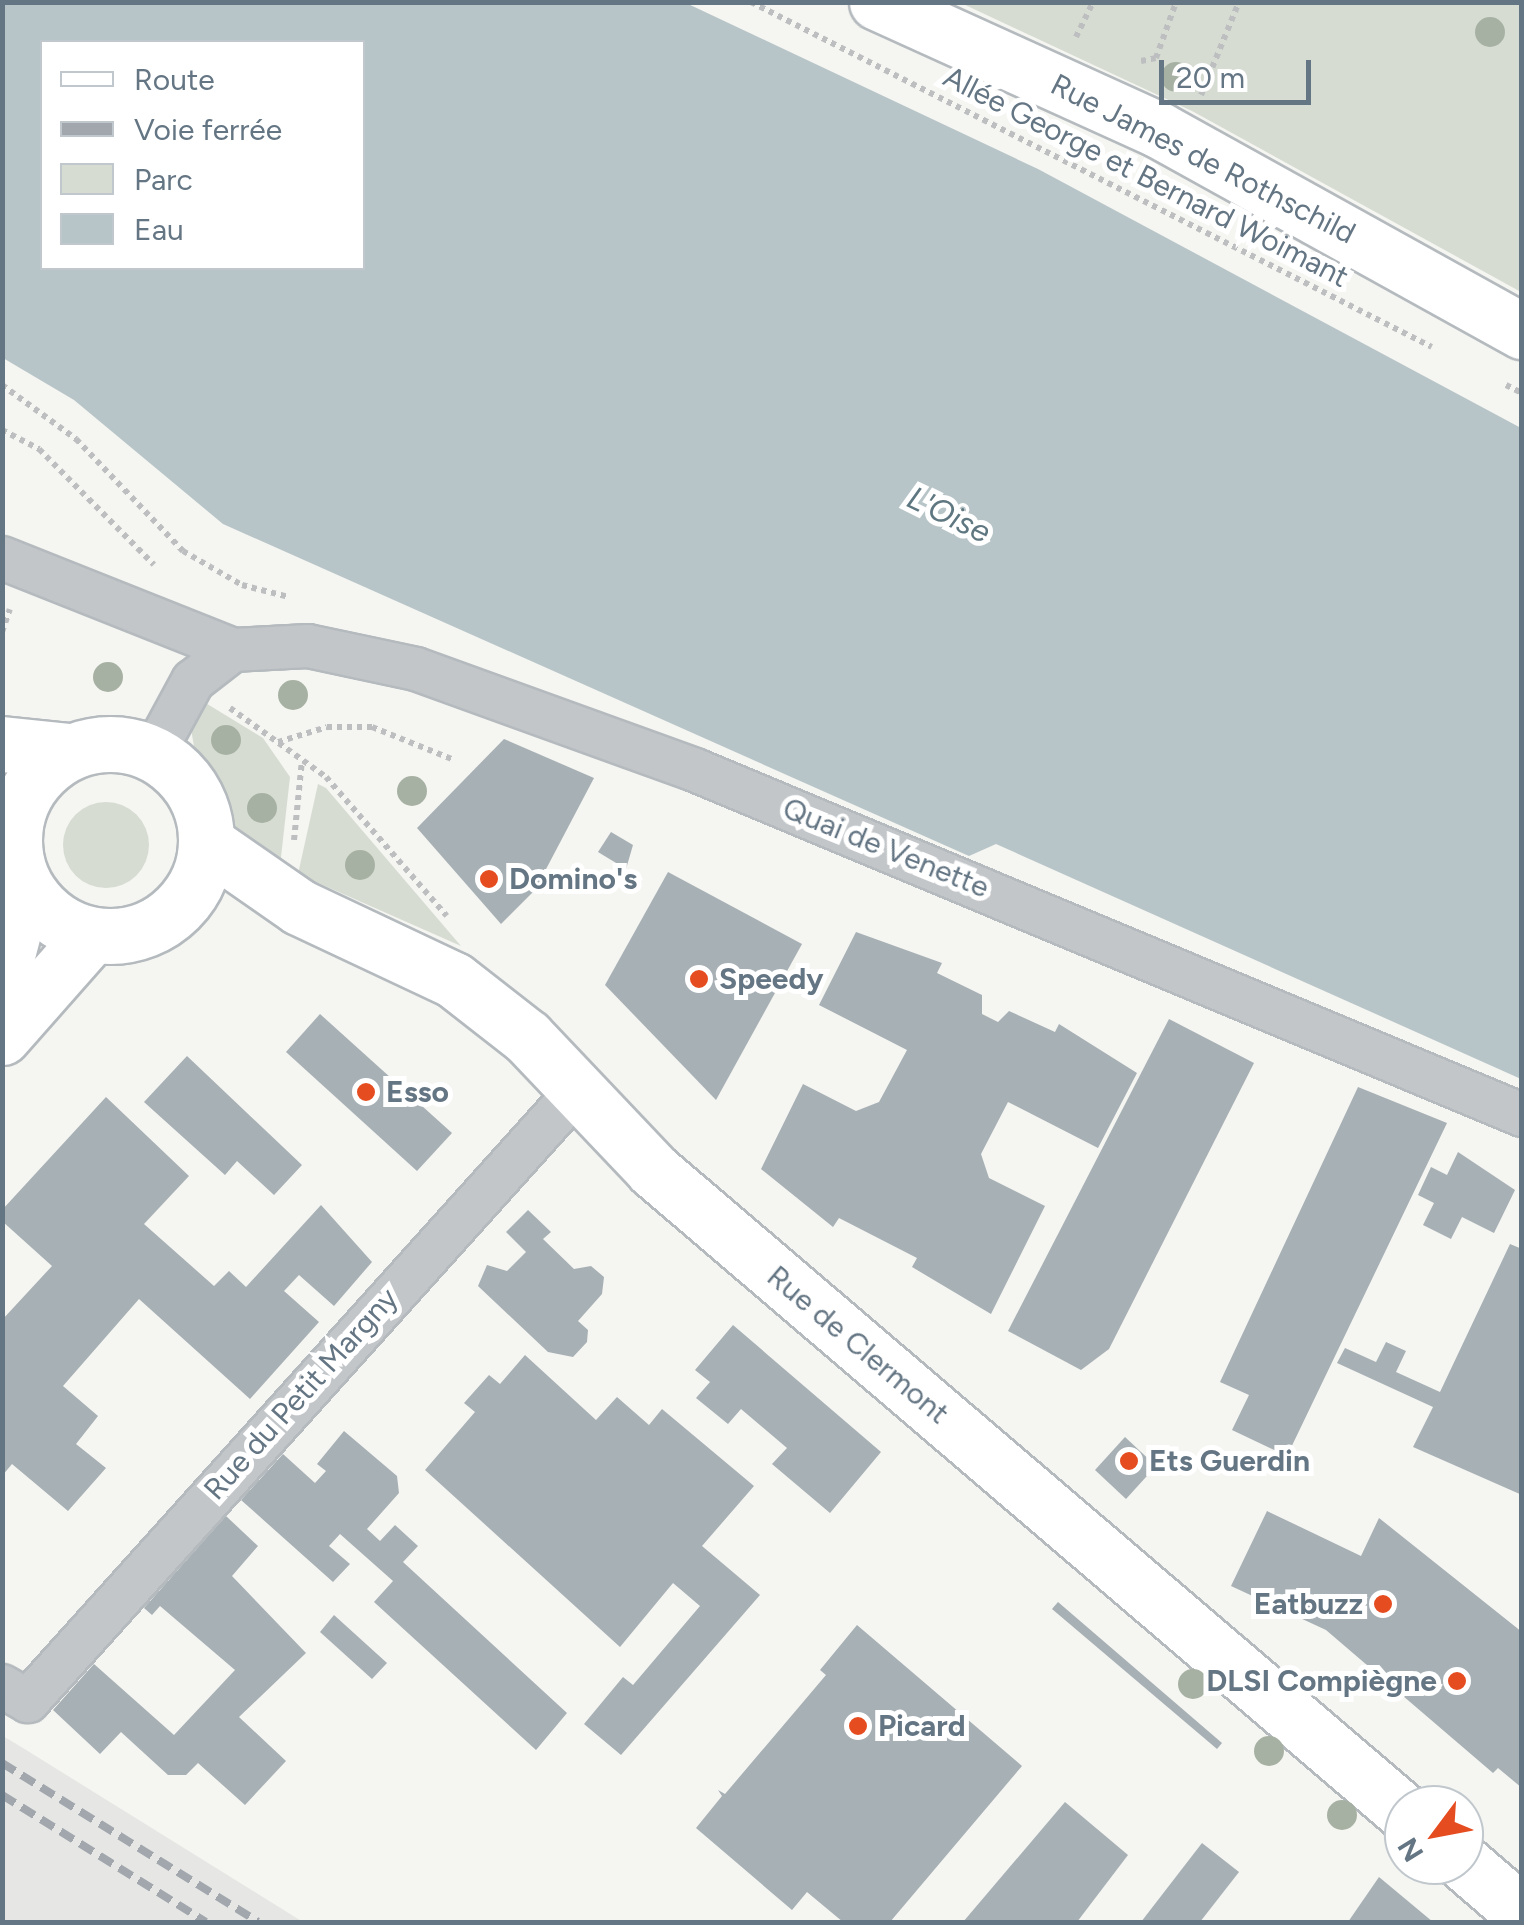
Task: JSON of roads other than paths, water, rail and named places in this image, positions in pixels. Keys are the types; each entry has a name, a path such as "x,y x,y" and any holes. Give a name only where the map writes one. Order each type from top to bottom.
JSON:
{"main road":[{"name":"Rue James de Rothschild","path":"877,2 1159,130 1522,331"},
{"path":"2,744 70,751 120,744 145,750 190,787 207,843 202,870 171,916 147,930 91,936 42,910 25,887 8,828 30,784 70,751"},
{"name":"Rue de Clermont","path":"207,843 290,900 371,936 480,1000 577,1090 652,1170 1384,1795"},
{"path":"2,974 25,887"},
{"name":"Rue de Clermont","path":"171,916 290,900"},
{"path":"2,1037 91,936"},
{"path":"1484,1880 1522,1913"}],"street":[{"name":"Quai de Venette","path":"2,558 214,642 308,646 416,669 695,770 1522,1115"},
{"path":"145,750 162,738 214,642"},
{"name":"Rue du Petit Margny","path":"15,1693 577,1090"}],"water":[{"name":"L'Oise","path":"3,3 686,3 1038,169 1521,428 1521,1079 996,844 969,856 223,524 74,400 3,358"}],"railway":[{"path":"2,1763 258,1922"},
{"path":"2,1795 206,1922"}],"place":[{"name":"Domino's","path":"489,879"},
{"name":"Speedy","path":"699,979"},
{"name":"Esso","path":"366,1092"},
{"name":"Ets Guerdin","path":"1129,1461"},
{"name":"Eatbuzz","path":"1383,1604"},
{"name":"DLSI Compiègne","path":"1457,1681"},
{"name":"Picard","path":"858,1726"}]}
